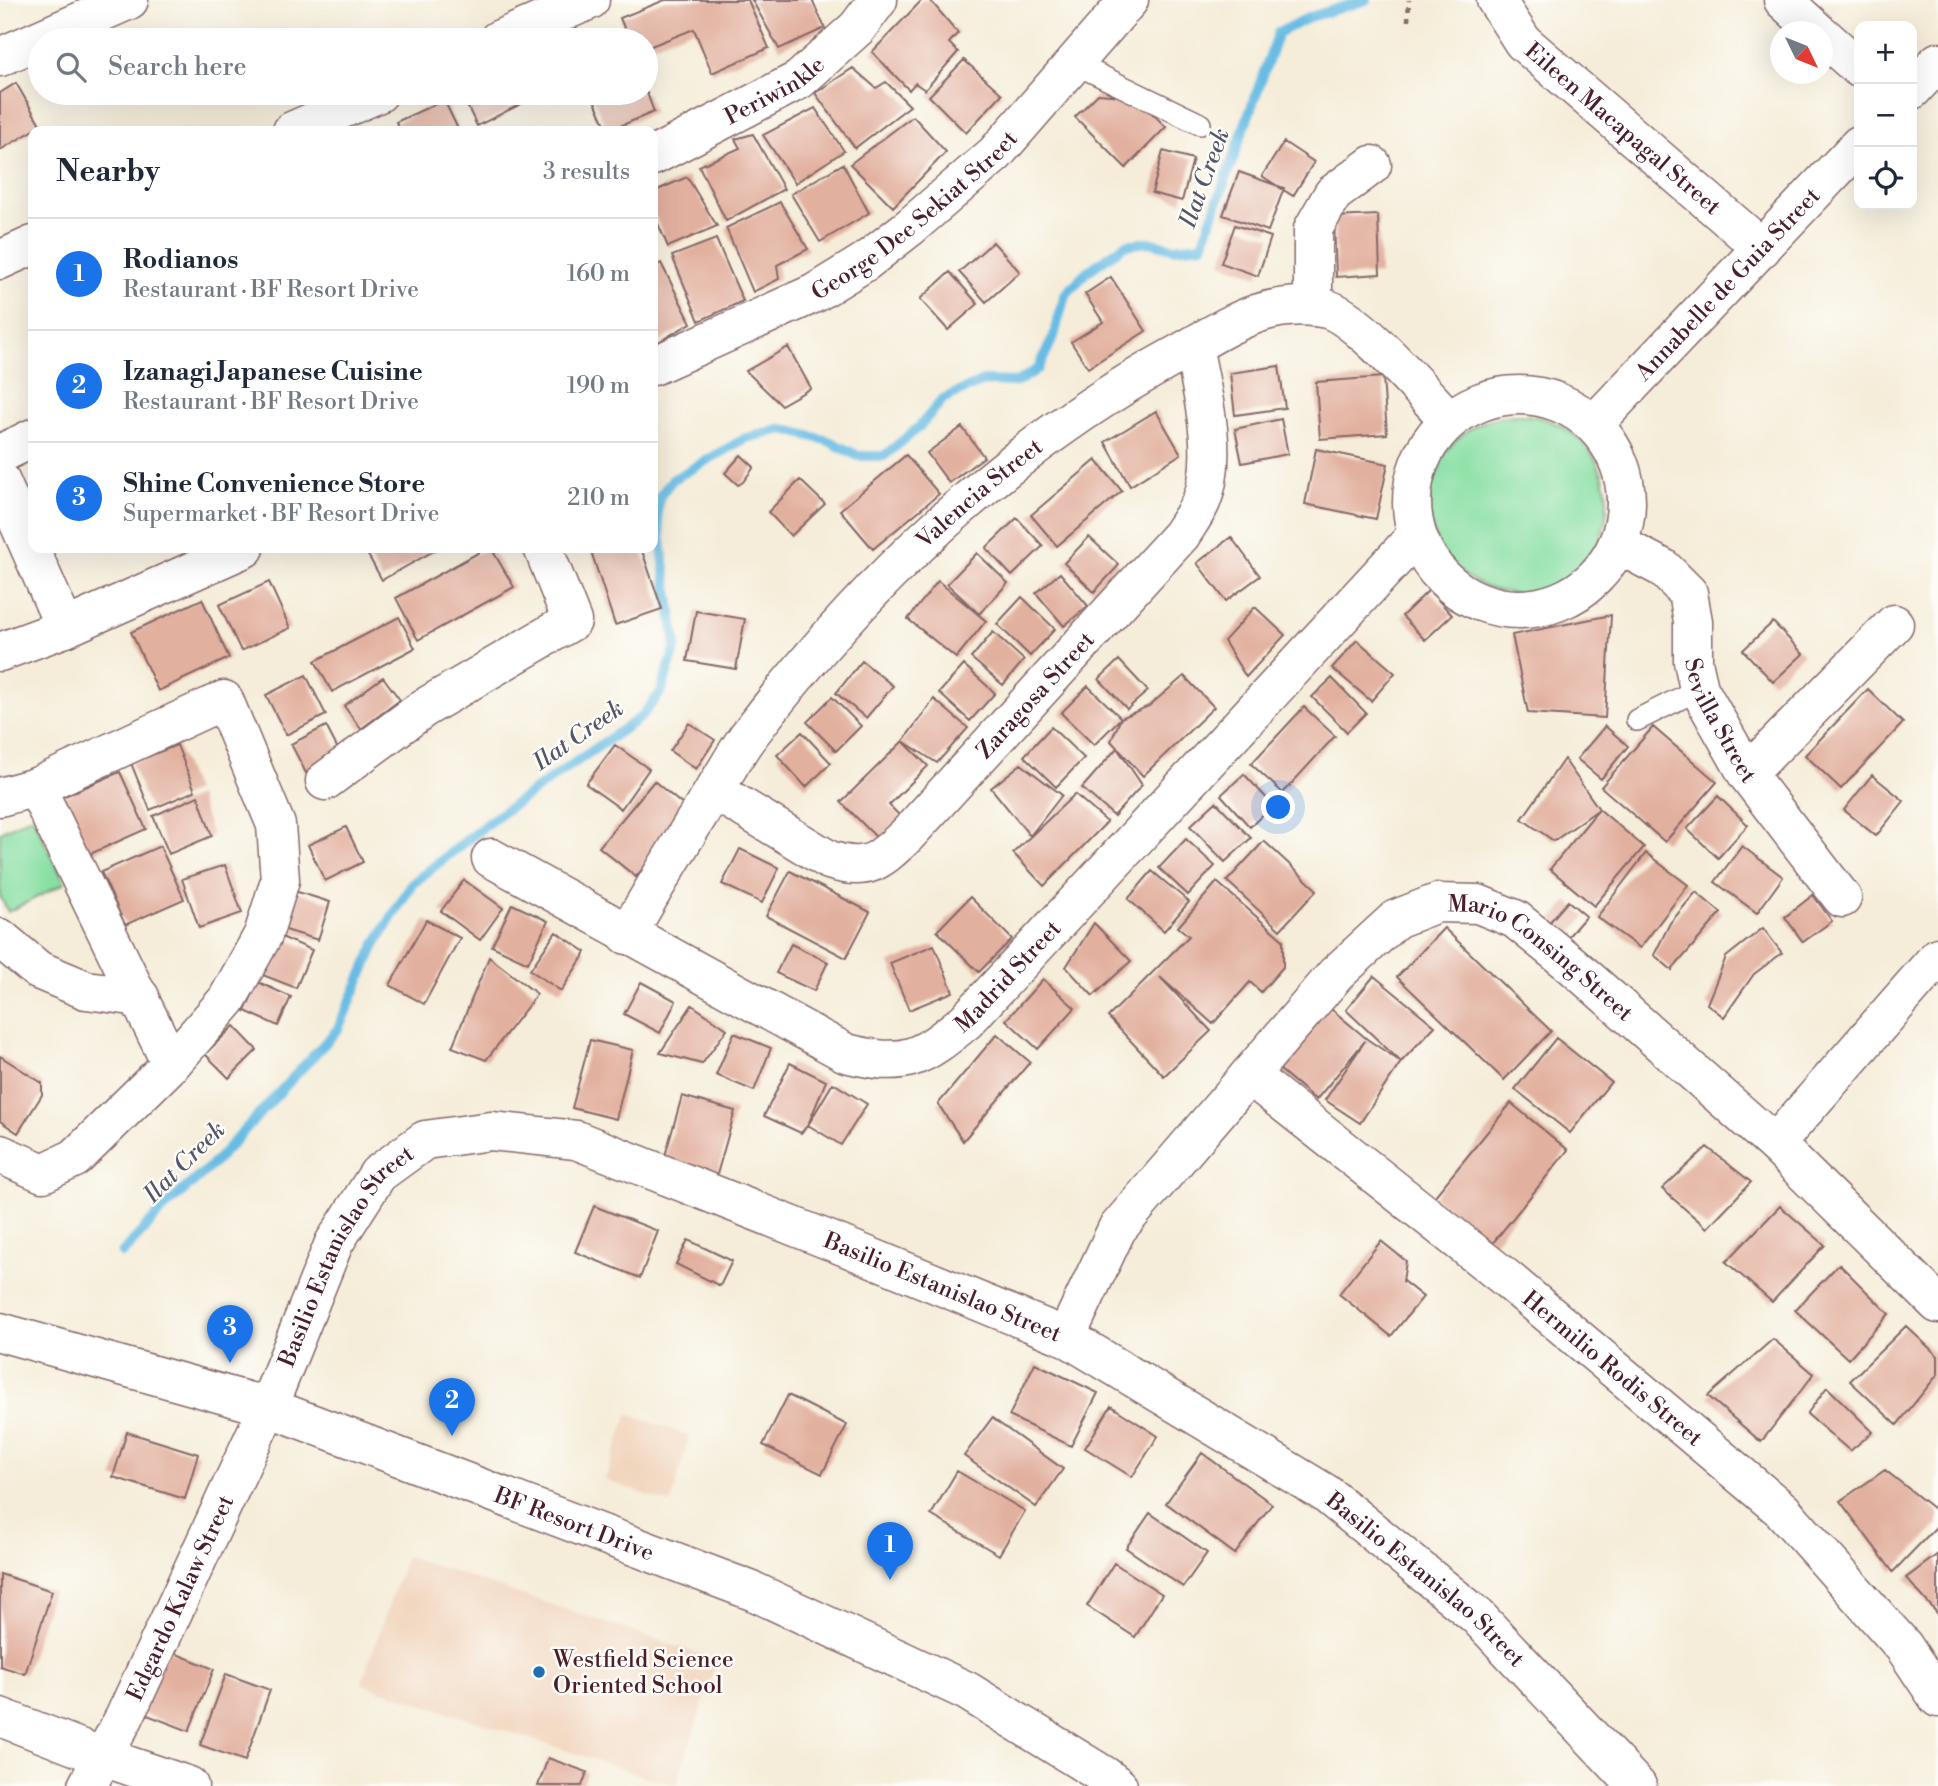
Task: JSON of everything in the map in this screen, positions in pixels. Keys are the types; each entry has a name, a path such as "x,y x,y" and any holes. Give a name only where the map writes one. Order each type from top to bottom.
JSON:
{"street":[{"path":"66,28 129,0"},
{"path":"526,28 590,0"},
{"name":"Periwinkle","path":"658,153 799,80 857,28 878,0"},
{"name":"George Dee Sekiat Street","path":"658,364 815,293 865,262 911,227 995,154 1129,0"},
{"name":"Eileen Macapagal Street","path":"1496,0 1523,42 1762,248"},
{"path":"1783,0 1806,21"},
{"path":"0,57 28,45"},
{"path":"1833,45 1854,64"},
{"path":"1917,85 1938,62"},
{"path":"303,126 352,105"},
{"name":"Annabelle de Guia Street","path":"1595,423 1857,147"},
{"path":"1313,307 1313,229 1333,194 1372,164"},
{"path":"0,260 28,247"},
{"name":"Valencia Street","path":"627,934 667,864 745,741 829,639 903,559 972,497 1054,433 1126,383 1260,311 1294,305 1313,307 1330,310 1357,326 1449,420"},
{"name":"Zaragosa Street","path":"714,790 829,860 850,867 870,864 897,845 1181,535 1201,502 1209,465 1206,416 1193,346"},
{"path":"1523,394 1562,401 1595,423 1615,450 1626,480 1627,513 1619,544 1598,576 1568,598 1533,609 1496,608 1461,593 1434,568 1416,536 1411,504 1415,473 1428,444 1449,420 1484,400 1523,394"},
{"path":"0,454 28,440"},
{"path":"0,480 28,544"},
{"name":"Madrid Street","path":"491,858 846,1053 878,1061 906,1060 934,1047 966,1021 1416,536"},
{"name":"Sevilla Street","path":"1619,544 1663,568 1688,593 1693,621 1693,661 1699,689 1747,774 1842,898"},
{"path":"32,553 65,628"},
{"path":"0,652 65,628 234,553"},
{"path":"325,781 424,708 572,621 545,553"},
{"path":"1747,774 1894,624"},
{"path":"0,1154 43,1173 75,1158 171,1064 227,1000 263,935 280,880 276,825 224,700 18,792 140,997 171,1064"},
{"name":"Mario Consing Street","path":"1066,1337 1117,1229 1336,974 1396,919 1437,903 1478,904 1515,919 1524,926 1775,1144 1938,1304"},
{"path":"0,939 38,970 86,990 140,997"},
{"path":"1775,1144 1938,957"},
{"name":"Hermilio Rodis Street","path":"1249,1075 1507,1279 1782,1510 1904,1647 1938,1698"},
{"name":"Basilio Estanislao Street","path":"268,1407 334,1243 378,1174 425,1140 491,1131 576,1140 1066,1337 1325,1493 1477,1616 1637,1786"},
{"name":"BF Resort Drive","path":"0,1332 268,1407 755,1592 967,1691 1118,1786"},
{"name":"Edgardo Kalaw Street","path":"95,1772 124,1718 268,1407"},
{"path":"0,1717 95,1772 189,1786"}],"lane":[{"path":"1076,64 1200,124"},
{"path":"1637,720 1699,689"}],"path":[{"path":"1408,21 1409,0"}],"shaded area":[{"path":"628,1414 689,1436 671,1504 605,1480"},
{"name":"Westfield Science Oriented School","path":"406,1556 717,1660 676,1786 361,1684"}],"green space":[{"path":"1518,415 1552,422 1581,441 1600,470 1607,504 1600,538 1581,567 1552,586 1518,593 1484,586 1455,567 1436,538 1429,504 1436,470 1455,441 1484,422"},
{"path":"32,816 65,883 8,912 0,896 0,832"}],"building":[{"path":"665,0 748,0 769,48 712,73 694,29 658,43 658,28 624,28 620,18"},
{"path":"752,0 812,0 825,28 779,49"},
{"path":"922,0 930,0 958,33 949,43 958,52 925,90 915,83 909,90 872,52"},
{"path":"964,60 1002,94 966,133 929,96"},
{"path":"853,68 876,88 886,82 910,106 855,148 815,93"},
{"path":"16,83 41,126 28,126 28,134 0,150 0,93"},
{"path":"1098,94 1136,97 1166,127 1126,168 1075,117"},
{"path":"433,105 446,105 457,126 398,126 396,122"},
{"path":"467,105 519,105 477,126"},
{"path":"596,105 651,105 654,112 620,126 606,126"},
{"path":"815,108 844,151 795,183 763,135"},
{"path":"913,116 946,152 893,207 850,164"},
{"path":"753,134 784,189 726,221 699,166 740,148 735,139"},
{"path":"1284,142 1314,162 1293,196 1262,176"},
{"path":"1163,151 1193,159 1182,201 1152,193"},
{"path":"843,164 869,213 820,242 791,194"},
{"path":"1239,172 1284,188 1268,231 1223,215"},
{"path":"687,177 717,226 668,247 658,224 658,190"},
{"path":"780,202 808,249 777,265 779,279 753,292 726,228"},
{"path":"1378,215 1380,274 1336,277 1334,217"},
{"path":"1235,225 1271,237 1258,276 1221,263"},
{"path":"716,239 743,301 699,321 672,256"},
{"path":"993,242 1020,272 986,302 959,272"},
{"path":"661,263 691,323 658,342 658,264"},
{"path":"950,272 978,304 948,330 920,299"},
{"path":"1111,277 1146,331 1088,368 1071,342 1103,322 1085,294"},
{"path":"788,347 811,388 781,405 746,371"},
{"path":"1279,366 1285,408 1235,415 1230,373"},
{"path":"1383,377 1387,434 1320,439 1316,382"},
{"path":"1156,411 1181,454 1130,486 1105,442"},
{"path":"1281,419 1288,454 1242,463 1235,429"},
{"path":"962,427 984,457 949,483 927,453"},
{"path":"1316,449 1388,464 1376,519 1305,504"},
{"path":"741,455 754,467 738,485 725,473"},
{"path":"906,455 939,494 873,549 840,510"},
{"path":"1096,460 1122,491 1057,546 1031,515"},
{"path":"800,480 825,504 791,536 768,512"},
{"path":"1017,518 1043,546 1012,576 986,548"},
{"path":"1089,537 1119,565 1094,592 1064,563"},
{"path":"1231,537 1260,576 1226,601 1197,563"},
{"path":"367,553 430,553 382,580"},
{"path":"478,553 494,553 514,587 418,640 396,598"},
{"path":"592,553 643,553 662,609 615,625"},
{"path":"977,553 1008,583 979,614 947,584"},
{"path":"1060,573 1088,606 1064,626 1036,593"},
{"path":"938,581 986,621 956,658 908,619"},
{"path":"269,582 290,628 241,651 219,605"},
{"path":"1429,590 1452,615 1425,640 1402,616"},
{"path":"1022,597 1055,629 1030,656 997,624"},
{"path":"202,599 229,658 158,691 131,632"},
{"path":"1255,607 1285,635 1246,677 1224,641"},
{"path":"696,611 745,619 736,669 687,661"},
{"path":"1611,615 1605,718 1528,713 1512,635"},
{"path":"399,617 415,648 332,692 315,661"},
{"path":"1773,622 1803,654 1773,682 1743,650"},
{"path":"993,632 1024,660 1003,685 971,658"},
{"path":"1357,640 1395,673 1371,701 1332,668"},
{"path":"1119,660 1148,691 1127,709 1099,679"},
{"path":"862,661 893,686 866,718 836,693"},
{"path":"964,665 995,693 970,721 939,693"},
{"path":"306,675 326,715 286,735 266,695"},
{"path":"1184,676 1214,707 1143,776 1111,741 1121,718 1149,706"},
{"path":"383,677 400,700 361,729 344,706"},
{"path":"1332,678 1366,713 1347,732 1312,697"},
{"path":"1088,686 1121,718 1094,745 1061,713"},
{"path":"1868,689 1903,723 1841,789 1805,755"},
{"path":"832,697 861,726 836,751 807,722"},
{"path":"934,699 968,728 937,763 903,741"},
{"path":"1304,707 1335,736 1283,793 1251,764"},
{"path":"689,723 715,740 696,769 670,751"},
{"path":"326,726 341,755 306,773 291,744"},
{"path":"1605,726 1628,746 1601,779 1577,759"},
{"path":"1051,727 1084,758 1056,787 1024,756"},
{"path":"1653,727 1717,782 1665,842 1601,787"},
{"path":"802,732 831,763 806,787 777,755"},
{"path":"903,741 928,766 889,805 904,820 881,842 841,802"},
{"path":"177,745 195,791 150,810 131,763"},
{"path":"615,745 649,769 621,809 586,784"},
{"path":"1117,748 1142,785 1114,816 1082,788"},
{"path":"1564,759 1599,809 1554,841 1522,819"},
{"path":"1021,764 1062,795 1030,836 991,788"},
{"path":"120,772 146,829 79,859 53,801"},
{"path":"1244,774 1273,805 1250,827 1221,795"},
{"path":"1872,775 1904,801 1876,836 1844,810"},
{"path":"654,781 690,811 636,877 599,847"},
{"path":"1075,794 1107,822 1044,886 1013,853"},
{"path":"198,796 212,836 169,854 153,816"},
{"path":"1718,796 1748,825 1718,858 1687,829"},
{"path":"1216,802 1251,838 1225,862 1190,826"},
{"path":"1599,809 1644,847 1594,906 1550,869"},
{"path":"346,827 363,862 325,881 308,845"},
{"path":"1186,839 1215,866 1188,895 1159,868"},
{"path":"1264,841 1317,890 1280,930 1227,881"},
{"path":"160,846 184,899 125,925 101,872"},
{"path":"1742,846 1783,877 1757,913 1715,882"},
{"path":"740,849 779,868 762,903 722,884"},
{"path":"1646,853 1688,885 1640,948 1597,917"},
{"path":"225,865 242,913 199,928 182,879"},
{"path":"790,871 870,912 846,958 766,916"},
{"path":"1152,871 1189,902 1164,931 1128,899"},
{"path":"464,880 503,908 480,940 441,911"},
{"path":"1217,882 1283,940 1283,967 1261,992 1250,982 1213,1024 1160,977 1211,1031 1164,1076 1108,1017 1189,936 1178,927"},
{"path":"288,889 330,902 318,940 276,927"},
{"path":"1696,892 1721,913 1672,970 1654,955 1670,923"},
{"path":"1813,895 1832,921 1803,942 1785,917"},
{"path":"970,897 1012,939 979,972 937,931"},
{"path":"1568,901 1586,916 1566,939 1548,924"},
{"path":"512,904 548,921 528,963 492,946"},
{"path":"426,920 460,938 424,1004 390,985"},
{"path":"1094,923 1131,961 1093,996 1066,967"},
{"path":"1444,928 1551,1031 1504,1080 1397,977"},
{"path":"1763,928 1782,953 1754,974 1724,1017 1707,1004 1726,957"},
{"path":"556,932 586,952 561,991 530,970"},
{"path":"272,933 312,950 296,988 255,972"},
{"path":"791,944 828,962 814,991 776,973"},
{"path":"934,945 953,992 909,1010 890,963"},
{"path":"489,957 537,994 486,1060 452,1047"},
{"path":"1374,976 1435,1026 1401,1062 1346,1010"},
{"path":"1043,979 1075,1008 1038,1049 1006,1020"},
{"path":"258,982 291,997 278,1026 245,1011"},
{"path":"641,982 676,1001 660,1033 624,1014"},
{"path":"1324,1003 1367,1039 1401,1062 1360,1123 1325,1100 1365,1041 1316,1100 1273,1064"},
{"path":"692,1005 727,1029 702,1064 660,1053"},
{"path":"234,1026 257,1050 229,1078 205,1054"},
{"path":"734,1033 771,1048 754,1091 716,1075"},
{"path":"997,1034 1030,1062 963,1141 938,1104"},
{"path":"1556,1038 1611,1082 1570,1133 1515,1089"},
{"path":"590,1040 633,1050 616,1119 572,1108"},
{"path":"0,1056 42,1083 42,1095 18,1133 0,1121"},
{"path":"790,1063 826,1081 808,1125 801,1133 764,1116"},
{"path":"833,1083 867,1104 841,1145 808,1125"},
{"path":"682,1096 735,1111 714,1185 661,1170"},
{"path":"1511,1103 1568,1150 1492,1244 1434,1197"},
{"path":"1707,1147 1751,1182 1707,1228 1662,1189"},
{"path":"594,1206 658,1231 640,1278 575,1252"},
{"path":"1780,1206 1825,1245 1772,1302 1726,1262"},
{"path":"688,1240 732,1261 720,1286 676,1264"},
{"path":"1381,1241 1406,1261 1403,1281 1423,1297 1391,1336 1339,1294"},
{"path":"1839,1264 1889,1314 1848,1359 1795,1310"},
{"path":"1906,1326 1938,1356 1938,1374 1897,1425 1850,1381"},
{"path":"1773,1339 1814,1374 1761,1442 1708,1396"},
{"path":"1035,1363 1098,1393 1071,1446 1009,1416"},
{"path":"1827,1387 1873,1432 1850,1451 1807,1414"},
{"path":"788,1395 847,1425 822,1474 763,1445"},
{"path":"1111,1406 1158,1436 1132,1477 1085,1448"},
{"path":"992,1418 1063,1469 1036,1507 964,1456"},
{"path":"127,1432 198,1454 185,1499 113,1477"},
{"path":"1202,1453 1272,1504 1235,1554 1166,1503"},
{"path":"1885,1470 1938,1512 1938,1525 1893,1572 1840,1501"},
{"path":"957,1471 1025,1511 999,1555 931,1515"},
{"path":"1150,1513 1207,1553 1183,1587 1126,1548"},
{"path":"1938,1554 1938,1614 1906,1578"},
{"path":"1114,1563 1162,1594 1135,1637 1087,1606"},
{"path":"0,1574 52,1591 25,1674 0,1666"},
{"path":"167,1650 214,1669 189,1731 142,1713"},
{"path":"226,1674 270,1690 245,1761 200,1745"},
{"path":"548,1758 587,1772 582,1786 538,1786"}],"waterway":[{"name":"Ilat Creek","path":"658,506 659,497 672,480 746,438 783,429 829,441 858,456 884,456 919,427 943,399 983,381 1017,382 1038,369 1054,336 1065,295 1088,271 1125,245 1149,242 1173,248 1202,245 1278,33 1310,17 1366,0"},
{"name":"Ilat Creek","path":"122,1253 163,1209 214,1163 338,1029 376,943 412,884 493,819 641,717 661,692 676,646 658,521"}],"place":[{"name":"Shine Convenience Store","path":"230,1363"},
{"name":"Izanagi Japanese Cuisine","path":"452,1436"},
{"name":"Rodianos","path":"890,1580"},
{"name":"Westfield Science Oriented School","path":"539,1672"}]}
